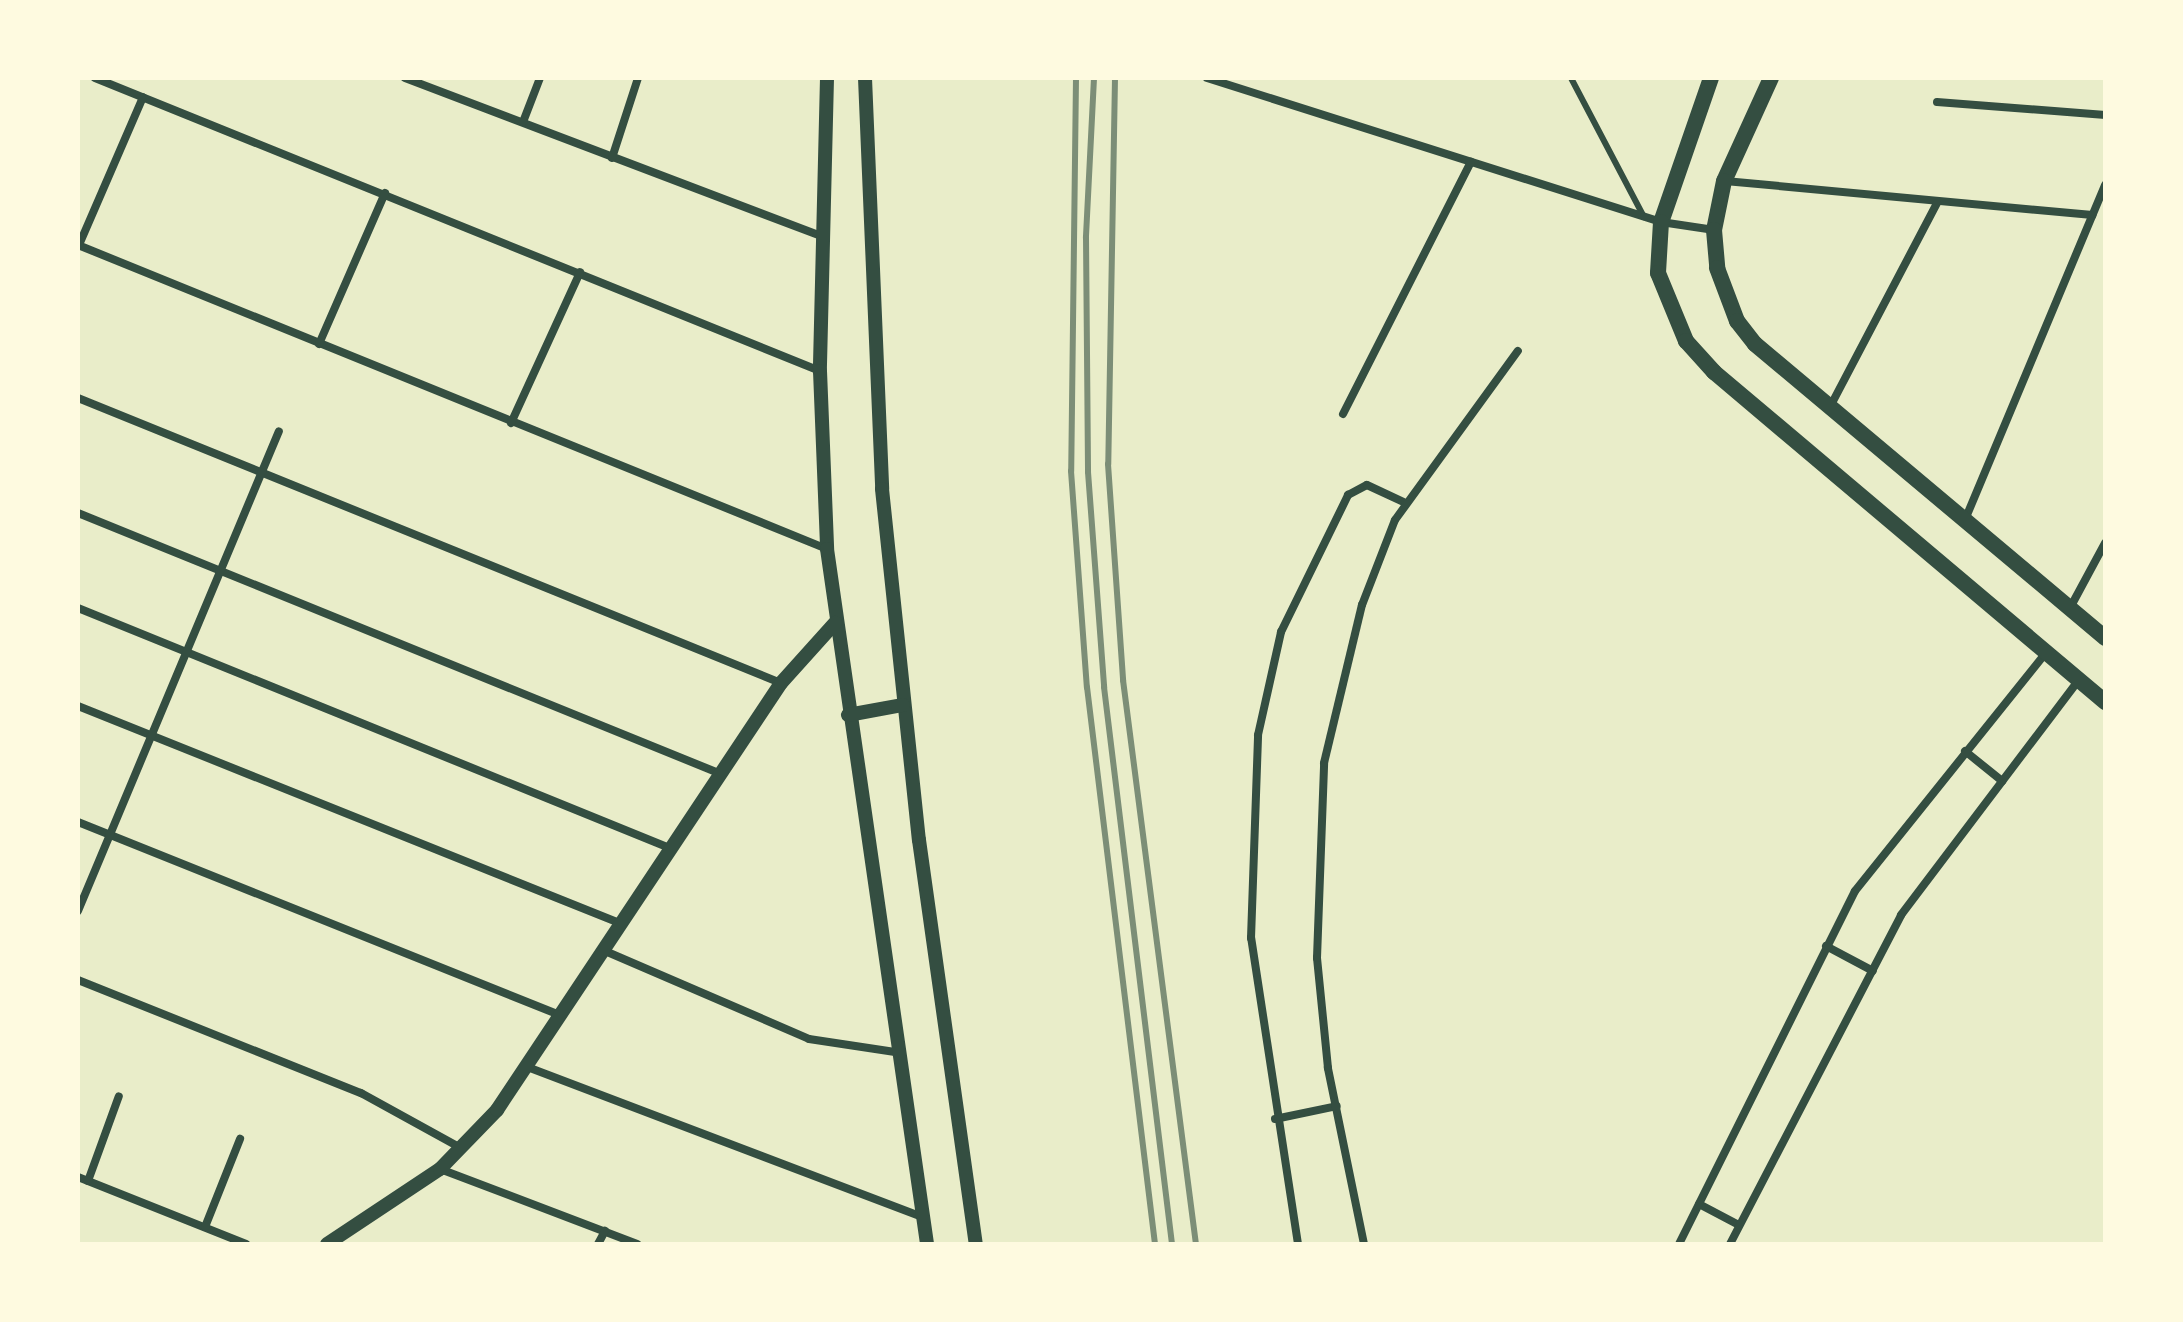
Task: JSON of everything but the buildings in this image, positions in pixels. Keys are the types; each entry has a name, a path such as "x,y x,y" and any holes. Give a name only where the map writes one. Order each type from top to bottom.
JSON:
{"main road":[{"path":"1711,78 1661,222 1658,273 1670,315 1714,372 2105,702"},
{"path":"1771,78 1724,181 1714,230 1717,268 1737,321 1831,405 1967,515 2105,638"}],"street":[{"path":"95,78 820,371"},
{"path":"405,78 824,238"},
{"path":"523,122 540,78"},
{"path":"612,158 638,78"},
{"path":"827,78 820,371 827,549 895,1052 927,1244"},
{"path":"865,78 882,489 903,705 976,1244"},
{"path":"1207,78 1644,217 1714,230"},
{"path":"143,97 78,245 827,549"},
{"path":"1937,102 2105,115"},
{"path":"1343,414 1471,162"},
{"path":"1724,181 2092,215"},
{"path":"1967,515 2105,185"},
{"path":"319,344 385,193"},
{"path":"1831,405 1937,203"},
{"path":"511,423 580,272"},
{"path":"1364,1244 1337,1106 1317,958 1324,763 1362,605 1403,502 1518,351"},
{"path":"78,398 781,683"},
{"path":"78,911 279,431"},
{"path":"1298,1244 1275,1119 1251,938 1258,735 1281,632 1348,495 1376,486 1403,502"},
{"path":"78,513 721,774"},
{"path":"2070,608 2105,543"},
{"path":"78,608 672,849"},
{"path":"327,1244 440,1169 530,1068 781,683 835,623"},
{"path":"1679,1244 1855,891 2047,653"},
{"path":"1730,1244 1901,915 2079,680"},
{"path":"848,715 903,705"},
{"path":"78,706 622,924"},
{"path":"1965,751 2002,781"},
{"path":"78,822 562,1016"},
{"path":"1826,946 1873,971"},
{"path":"605,951 809,1039 895,1052"},
{"path":"78,980 361,1093 461,1148"},
{"path":"530,1068 922,1217"},
{"path":"88,1181 119,1096"},
{"path":"1275,1119 1337,1106"},
{"path":"205,1227 240,1139"},
{"path":"440,1169 637,1244"},
{"path":"78,1177 246,1244"},
{"path":"1699,1204 1739,1225"},
{"path":"598,1244 605,1231"}],"lane":[{"path":"1571,78 1644,217"}],"railway":[{"path":"1076,78 1071,471 1087,687 1155,1244"},
{"path":"1094,78 1086,238 1088,472 1104,687 1172,1244"},
{"path":"1115,78 1108,464 1123,680 1196,1244"}]}
